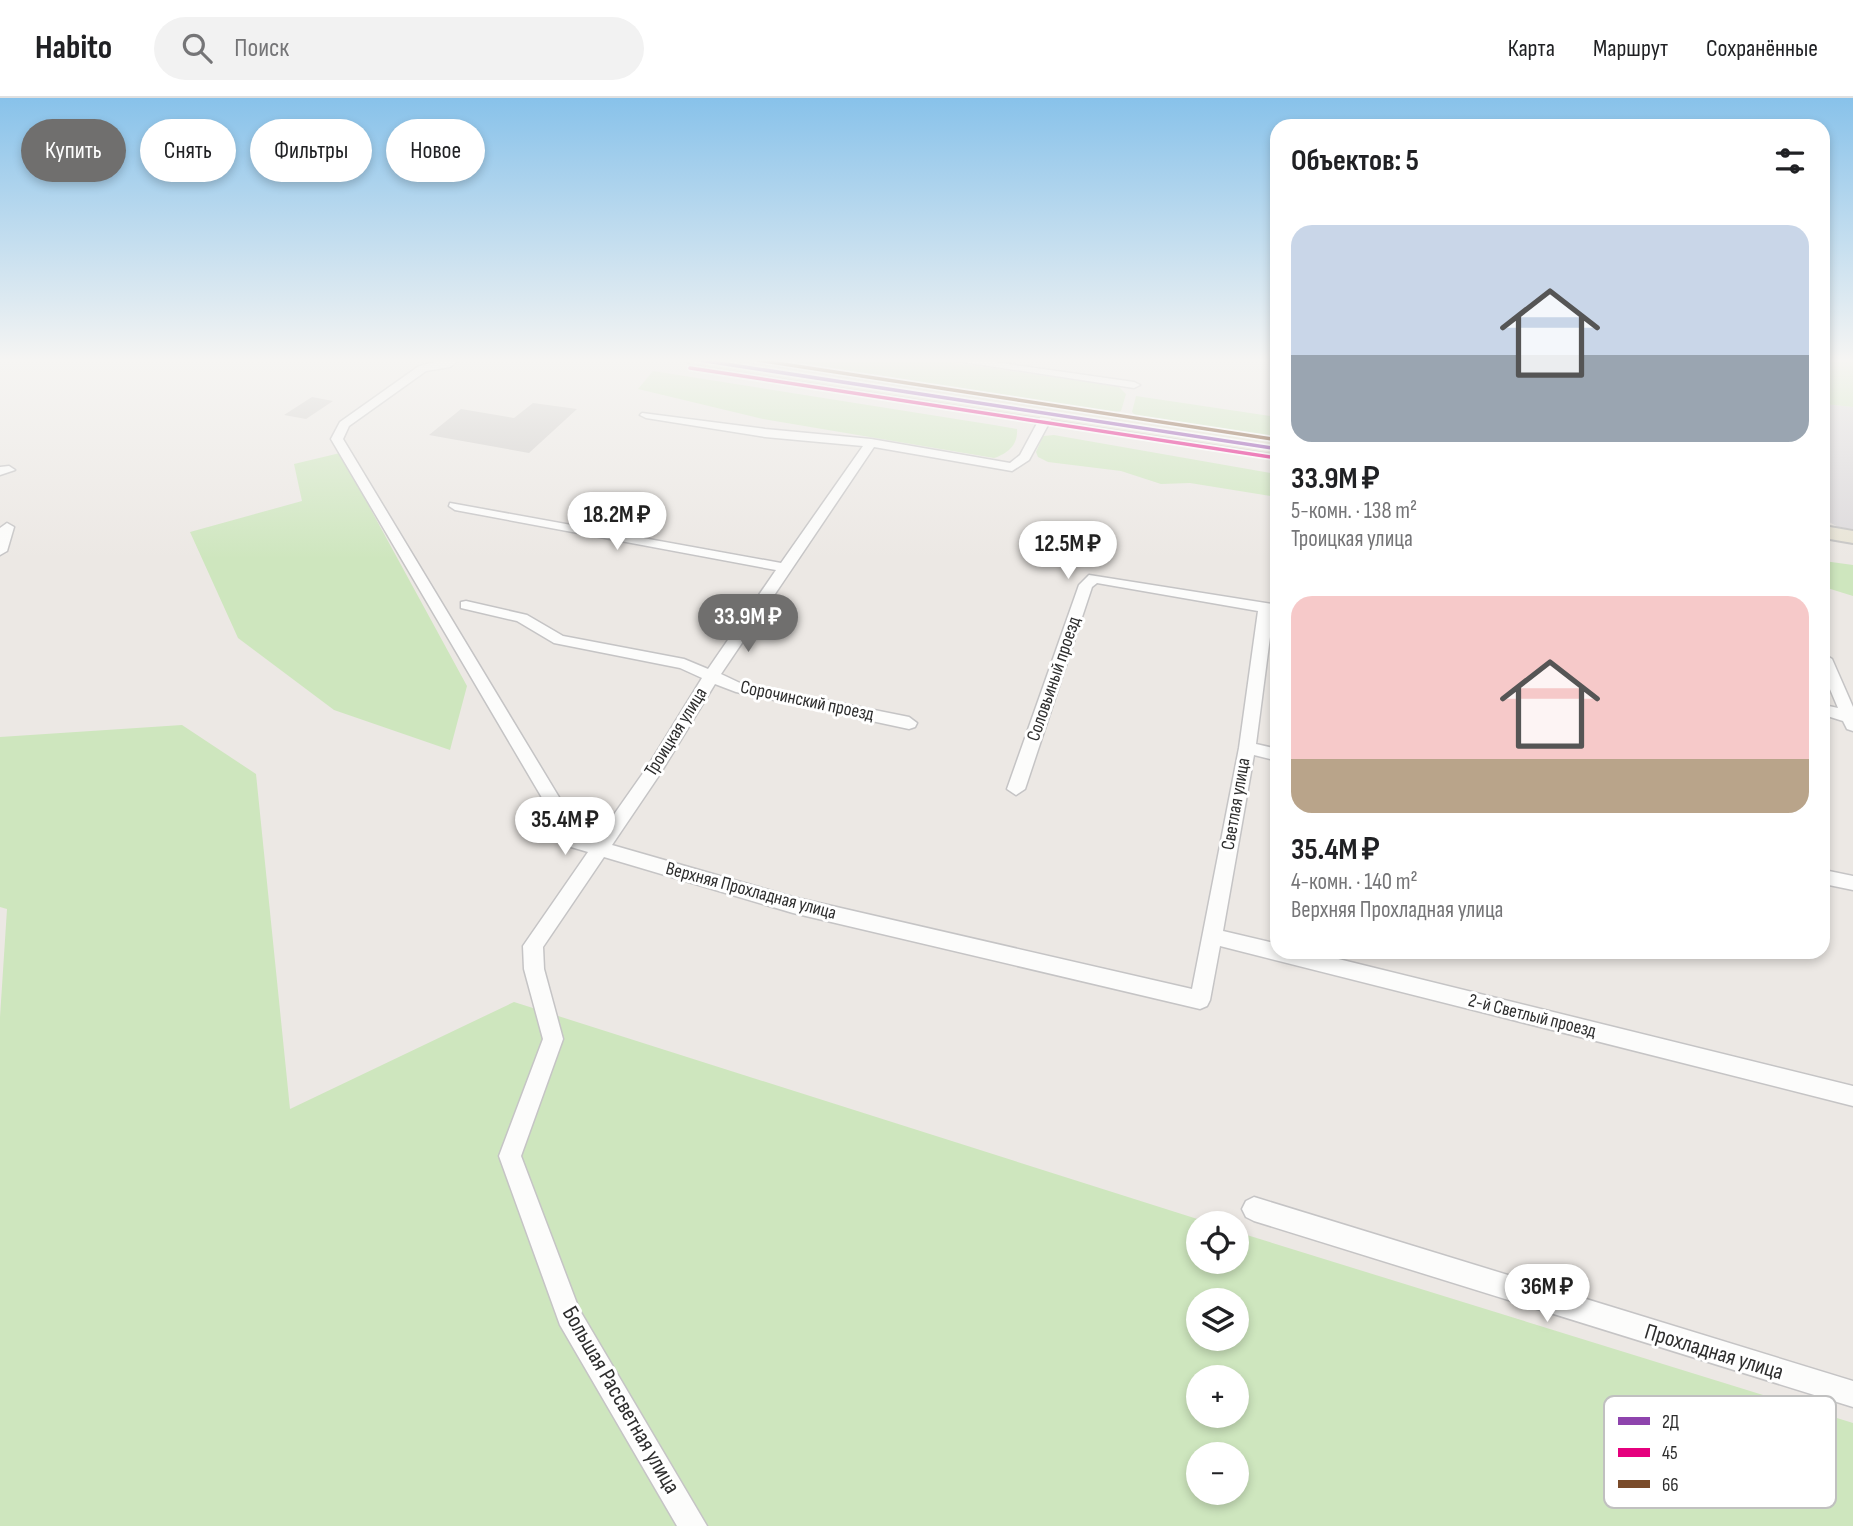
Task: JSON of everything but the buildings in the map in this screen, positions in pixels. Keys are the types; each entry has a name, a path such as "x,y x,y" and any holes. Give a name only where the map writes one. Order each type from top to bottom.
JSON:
{"main road":[{"path":"1124,426 1270,448"},
{"path":"1830,533 1853,537"}],"street":[{"name":"Верхняя Прохладная улица","path":"343,426 337,439 577,842 793,905 1200,1000"},
{"path":"716,426 871,443 1012,467 1026,457 1042,426"},
{"name":"Троицкая улица","path":"600,849 712,676 871,443"},
{"path":"455,506 785,568"},
{"path":"0,551 7,527"},
{"name":"Соловьиный проезд","path":"1016,789 1086,585 1094,578 1270,609"},
{"name":"Сорочинский проезд","path":"466,605 522,618 559,640 684,664 736,687 909,723"},
{"name":"Светлая улица","path":"1200,1000 1270,620"},
{"path":"1830,672 1852,720"},
{"path":"1830,712 1852,720"},
{"path":"1247,748 1270,753"},
{"name":"Большая Рассветная улица","path":"600,849 533,946 534,969 553,1039 510,1156 569,1316 693,1526"},
{"path":"1830,878 1853,883"},
{"name":"2-й Светлый проезд","path":"1212,936 1270,950"},
{"name":"2-й Светлый проезд","path":"1304,959 1853,1096"},
{"name":"Прохладная улица","path":"1254,1209 1853,1395"}],"shaded area":[{"path":"1830,426 1853,426 1853,529 1838,527 1830,522"}],"green space":[{"path":"802,426 996,426 1017,429 1016,440 1011,448 994,458"},
{"path":"1177,426 1270,426 1270,440"},
{"path":"1054,435 1270,473 1270,496 1190,483 1161,484 1121,471 1048,462 1038,457 1036,452 1043,436"},
{"path":"340,453 467,686 450,750 334,710 238,638 190,532 302,501 294,464"},
{"path":"1830,562 1853,565 1853,596 1830,589"},
{"path":"182,725 256,774 290,1109 514,1002 1186,1215 1186,1274 1249,1274 1249,1236 1766,1396 1604,1396 1604,1508 1836,1508 1836,1418 1853,1423 1853,1526 0,1526 0,1017 7,909 0,907 0,737"}],"transit line":[{"name":"45","path":"1066,426 1270,457"},
{"name":"2Д","path":"1126,426 1270,448"},
{"name":"66","path":"1185,426 1270,439"}]}
